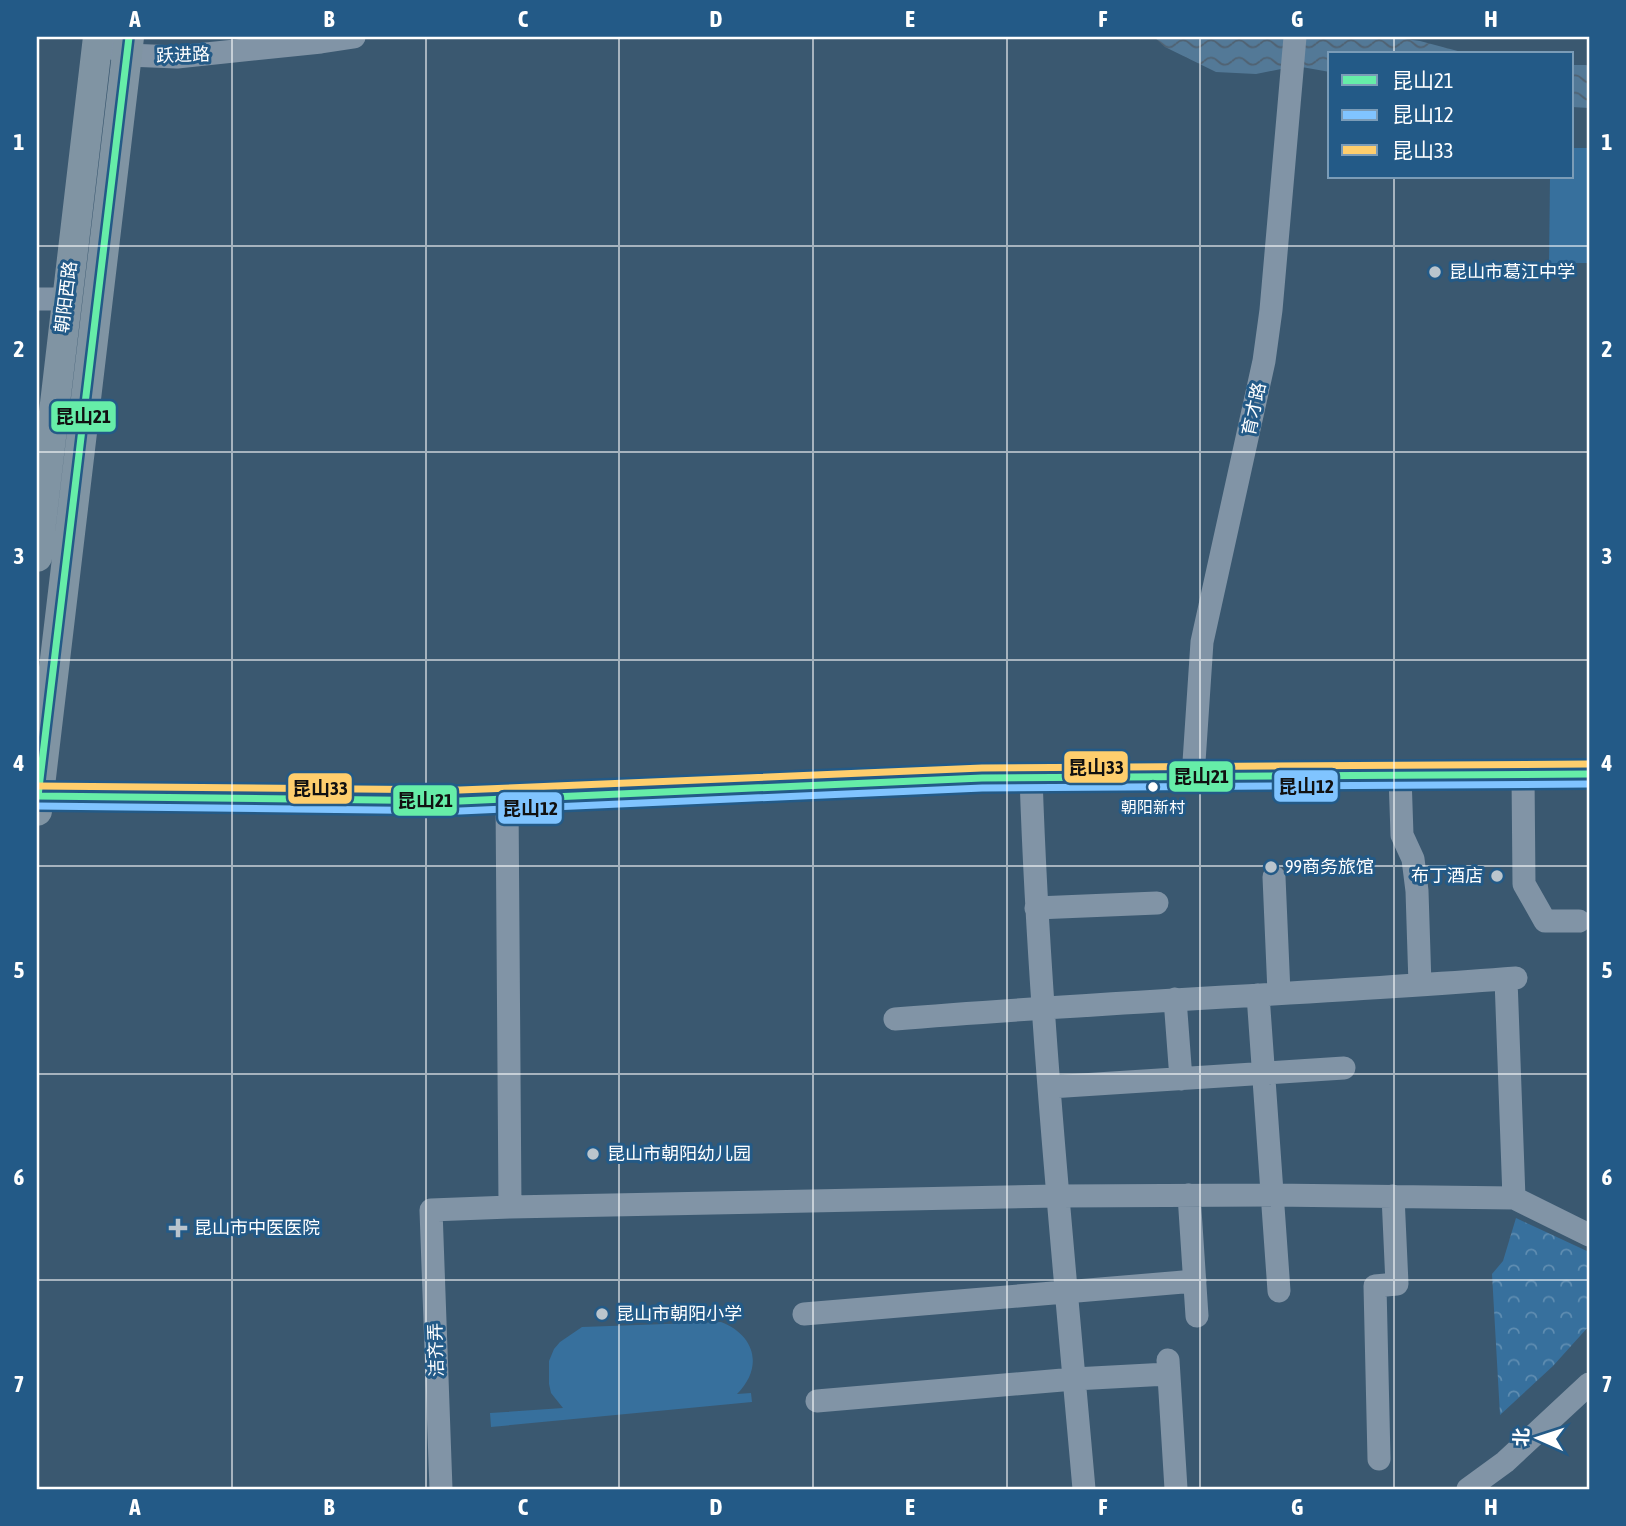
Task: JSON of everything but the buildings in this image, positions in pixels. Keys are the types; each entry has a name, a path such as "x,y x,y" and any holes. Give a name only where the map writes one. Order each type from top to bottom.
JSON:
{"main road":[{"name":"朝阳西路","path":"37,557 51,299 97,38"},
{"name":"朝阳西路","path":"37,801 128,46"}],"street":[{"name":"跃进路","path":"97,38 177,57 354,37"},
{"name":"育才路","path":"1193,777 1202,642 1264,361 1272,310 1295,37"},
{"path":"37,801 460,801 982,778 1589,774"},
{"path":"1523,775 1524,884 1545,921 1579,921"},
{"path":"1400,776 1402,835 1413,859 1417,891 1420,985"},
{"path":"1031,778 1035,908 1084,1489"},
{"path":"507,799 510,1207 1058,1196 1514,1198 1589,1235"},
{"path":"1274,877 1264,1073 1279,1291"},
{"path":"1035,908 1157,903"},
{"path":"895,1019 1043,1007 1511,978 1514,1198"},
{"path":"1175,999 1181,1079"},
{"path":"1050,1087 1344,1068"},
{"path":"1189,1195 1196,1316"},
{"path":"1379,1459 1375,1286 1397,1284 1393,1196"},
{"name":"洁齐弄","path":"441,1489 431,1210 510,1207"},
{"path":"804,1314 1195,1282"},
{"path":"817,1401 1074,1379 1168,1366 1176,1489"},
{"path":"1468,1489 1505,1462 1589,1384"}],"green space":[{"path":"1574,148 1589,148 1589,263 1549,263 1550,178 1574,178"},
{"path":"1516,1218 1589,1252 1589,1326 1553,1366 1500,1415 1492,1274 1503,1261"},
{"path":"721,1322 742,1335 752,1353 751,1373 737,1394 751,1393 752,1402 491,1427 490,1413 563,1408 551,1393 549,1361 560,1342 582,1327"}],"water":[{"path":"1154,37 1389,37 1420,41 1461,52 1328,52 1328,72 1296,66 1256,74 1216,72 1165,47"},
{"path":"1574,65 1589,65 1589,108 1574,107"}],"transit line":[{"name":"昆山21","path":"38,796 129,37"},
{"name":"昆山33","path":"37,786 460,790 982,768 1589,764"},
{"name":"昆山21","path":"37,796 460,801 982,778 1589,774"},
{"name":"昆山12","path":"37,806 460,811 982,788 1589,784"}],"place":[{"name":"昆山市葛江中学","path":"1435,272"},
{"name":"朝阳新村","path":"1153,787"},
{"name":"99商务旅馆","path":"1271,867"},
{"name":"布丁酒店","path":"1497,876"},
{"name":"昆山市朝阳幼儿园","path":"593,1154"},
{"name":"昆山市中医医院","path":"178,1228"},
{"name":"昆山市朝阳小学","path":"602,1314"}]}
